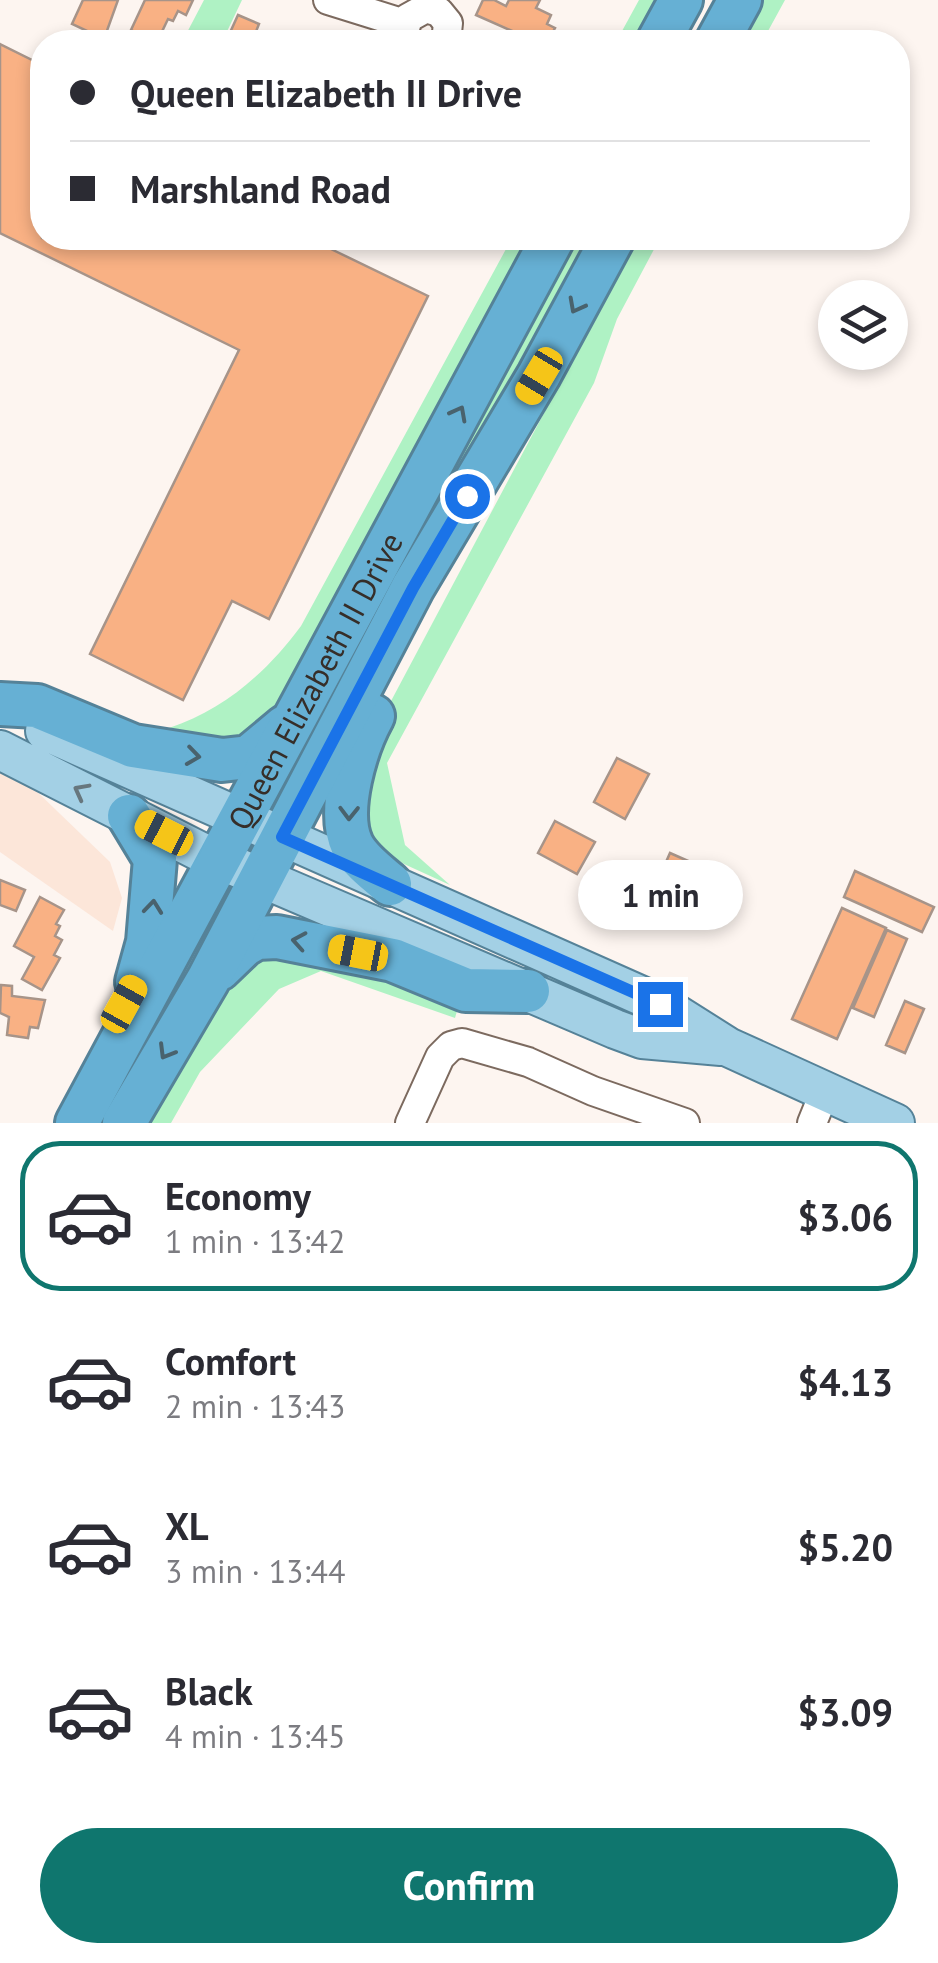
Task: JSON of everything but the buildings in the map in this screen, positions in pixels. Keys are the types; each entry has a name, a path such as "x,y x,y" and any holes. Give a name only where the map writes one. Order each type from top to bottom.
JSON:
{"highway":[{"path":"664,30 680,0"},
{"path":"724,30 740,0"},
{"name":"Queen Elizabeth II Drive","path":"78,1123 548,250"},
{"name":"Queen Elizabeth II Drive","path":"124,1123 208,980 413,588 539,376 607,250"},
{"path":"390,884 358,854 348,833 355,753 518,447 539,376"},
{"path":"0,708 36,706 133,746 222,760 245,758 260,751 299,712"},
{"path":"61,1123 144,966 154,902 155,860 129,816"},
{"path":"208,980 244,944 265,937 392,960 466,990 528,991"}],"main road":[{"path":"0,708 660,1004 819,1107 895,1123"},
{"path":"0,750 220,860 642,1039 728,1047"}],"street":[{"path":"328,0 397,30"},
{"path":"407,30 413,13 435,4 448,23 447,30"},
{"path":"410,1123 440,1057 451,1046 462,1043 528,1062 593,1091 685,1123"}],"shaded area":[{"path":"0,771 30,785 110,862 122,898 113,931 0,852"}],"green space":[{"path":"204,0 242,0 228,30 188,30"},
{"path":"639,0 658,0 642,30 623,30"},
{"path":"763,0 785,0 769,30 747,30"},
{"path":"505,250 524,250 288,698 249,744 167,737 169,728 208,711 243,688 301,626"},
{"path":"562,250 592,250 538,353 418,532"},
{"path":"631,250 654,250 617,319 594,383 387,763 405,845 450,885 404,864 371,842 357,783 365,750"},
{"path":"262,949 367,970 459,1004 455,1018 321,971 279,989 200,1072 171,1123 139,1123 202,1017"}],"route":[{"path":"467,496 413,588 282,837 660,1004"}]}
